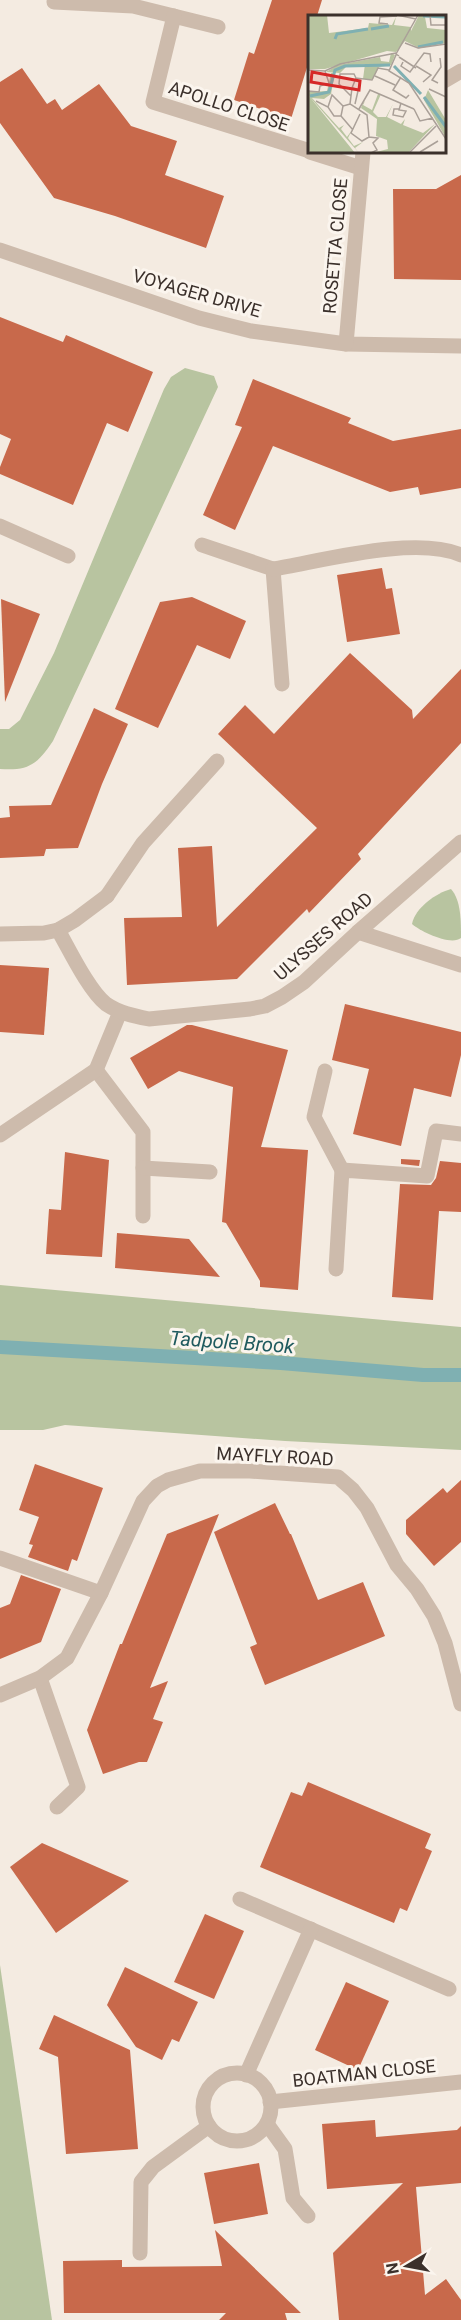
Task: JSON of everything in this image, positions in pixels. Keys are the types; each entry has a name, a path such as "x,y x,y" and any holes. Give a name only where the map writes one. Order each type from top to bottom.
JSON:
{"street":[{"path":"54,2 133,6 218,27"},
{"name":"APOLLO CLOSE","path":"174,16 153,102 308,150"},
{"path":"446,80 461,71"},
{"name":"APOLLO CLOSE","path":"316,153 361,168"},
{"name":"ROSETTA CLOSE","path":"346,344 363,153"},
{"name":"VOYAGER DRIVE","path":"0,250 199,318 251,331 346,344 461,346"},
{"path":"0,526 68,556"},
{"path":"202,545 273,569 399,547 422,547 461,555"},
{"path":"273,569 282,684"},
{"path":"0,934 44,933 58,930 107,896 143,843 217,761"},
{"name":"ULYSSES ROAD","path":"58,930 96,994 120,1012 149,1019 265,1006 304,982 461,842"},
{"path":"358,932 461,965"},
{"path":"0,1136 96,1070 120,1012"},
{"path":"96,1070 142,1132 143,1216"},
{"path":"325,1071 314,1116 342,1170 336,1269"},
{"path":"342,1170 427,1176 436,1131 461,1134"},
{"path":"143,1168 210,1172"},
{"name":"MAYFLY ROAD","path":"0,1695 40,1678 67,1658 101,1593 143,1501 157,1486 168,1480 200,1471 250,1471 338,1477 360,1498 388,1550 434,1616 455,1654 461,1704"},
{"path":"0,1557 101,1593"},
{"path":"40,1678 78,1787 57,1807"},
{"path":"240,1899 449,1989"},
{"path":"308,2216 293,2198 285,2149 267,2124 260,2133 250,2139 238,2142 227,2140 216,2134 209,2126 204,2116 203,2106 210,2087 227,2075 246,2075 311,1929"},
{"name":"BOATMAN CLOSE","path":"246,2075 262,2085 268,2093 270,2102 267,2124"},
{"name":"BOATMAN CLOSE","path":"270,2102 461,2082"},
{"path":"140,2253 141,2182 153,2167 209,2126"}],"green space":[{"path":"185,368 214,376 218,387 53,741 42,756 31,765 18,769 0,769 0,729 9,729 20,720 54,653 164,389 171,377"},
{"path":"451,889 459,905 461,938 443,939 422,931 412,924 417,912 427,902"},
{"path":"0,1285 461,1327 461,1450 285,1441 65,1425 43,1430 0,1430"},
{"path":"0,1965 52,2320 0,2320"}],"building":[{"path":"272,0 322,0 317,15 308,15 308,64 291,119 234,100 249,52 254,54"},
{"path":"22,68 47,104 55,99 62,110 99,84 131,126 177,141 165,175 224,196 206,248 115,216 54,198 0,123 0,82"},
{"path":"461,175 461,280 394,279 393,189 436,189"},
{"path":"0,317 63,342 66,335 153,372 128,432 107,423 73,505 0,474 0,467 11,439 0,434"},
{"path":"253,379 351,418 348,423 393,441 461,429 461,488 420,495 418,487 390,492 273,446 235,530 203,515 242,427 235,425"},
{"path":"382,568 386,589 392,588 400,634 347,642 337,575"},
{"path":"192,597 246,621 230,659 197,645 158,728 115,709 160,602"},
{"path":"1,599 40,614 5,702"},
{"path":"350,653 412,710 413,719 461,669 461,743 358,854 361,859 309,913 307,909 237,979 127,985 124,918 182,917 178,848 212,846 217,927 317,828 218,734 245,705 274,734"},
{"path":"94,708 128,724 78,848 46,849 44,856 0,858 0,818 10,817 9,806 51,805"},
{"path":"0,965 49,968 44,1035 0,1032"},
{"path":"345,1004 461,1032 461,1055 451,1097 414,1088 401,1146 353,1134 369,1069 332,1060"},
{"path":"187,1025 288,1050 261,1147 308,1150 298,1290 260,1287 260,1281 226,1223 222,1222 233,1087 179,1071 148,1089 130,1058"},
{"path":"65,1152 109,1160 102,1257 46,1254 49,1209 61,1210"},
{"path":"401,1159 420,1160 419,1166 401,1164"},
{"path":"440,1161 461,1163 461,1212 439,1211 433,1300 392,1297 400,1184 431,1185 436,1178"},
{"path":"117,1233 189,1239 220,1277 115,1268"},
{"path":"35,1464 103,1488 77,1561 72,1559 68,1571 28,1557 33,1545 29,1544 39,1517 19,1510"},
{"path":"461,1480 461,1542 434,1566 406,1534 406,1520 443,1488 447,1493"},
{"path":"275,1503 291,1534 318,1600 363,1582 385,1636 265,1685 250,1647 257,1644 214,1532"},
{"path":"219,1514 150,1688 168,1681 153,1719 163,1722 147,1762 139,1762 103,1774 87,1730 120,1644 122,1644 167,1534"},
{"path":"21,1575 61,1589 41,1642 0,1659 0,1608 10,1604"},
{"path":"308,1782 431,1834 425,1848 432,1851 407,1911 400,1908 394,1923 260,1867 291,1792 302,1796"},
{"path":"42,1843 129,1881 56,1933 10,1867"},
{"path":"205,1914 244,1931 214,1999 174,1982"},
{"path":"125,1967 198,2002 179,2042 172,2039 162,2060 136,2047 107,2005"},
{"path":"346,1982 389,2001 358,2070 315,2050"},
{"path":"54,2015 130,2050 138,2149 66,2154 58,2057 39,2049"},
{"path":"375,2120 376,2137 457,2130 461,2126 461,2183 416,2187 425,2295 446,2279 461,2300 461,2320 339,2320 333,2253 403,2183 327,2189 322,2124"},
{"path":"259,2163 268,2214 214,2224 204,2173"},
{"path":"215,2230 301,2313 285,2313 287,2320 219,2320 226,2313 64,2313 63,2261 122,2260 122,2267 222,2266"}],"waterway":[{"name":"Tadpole Brook","path":"0,1347 281,1363 423,1375 461,1375"}]}
